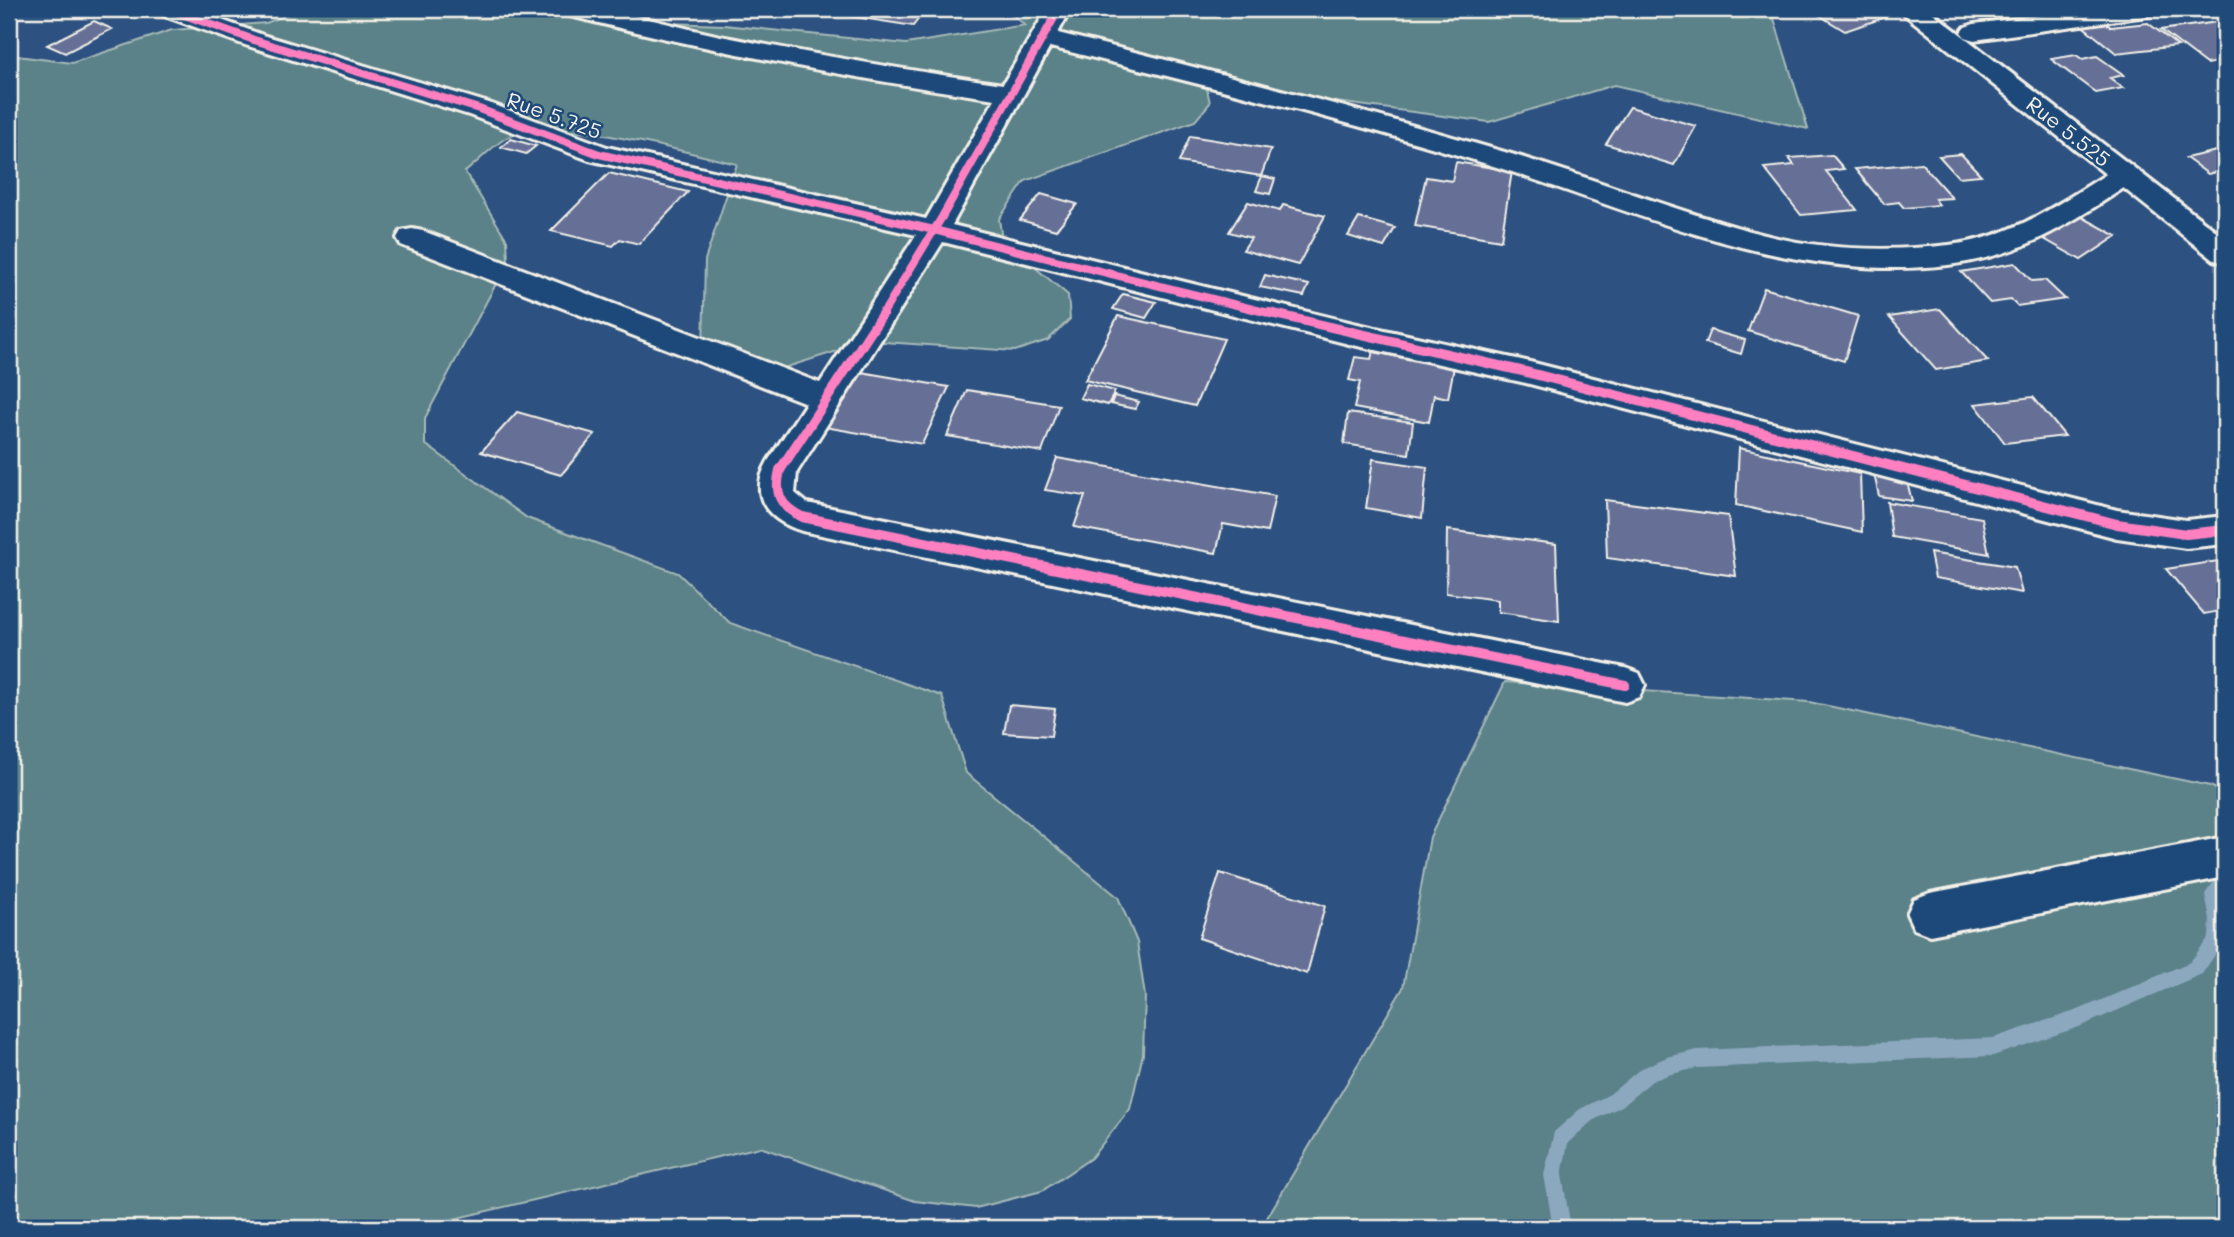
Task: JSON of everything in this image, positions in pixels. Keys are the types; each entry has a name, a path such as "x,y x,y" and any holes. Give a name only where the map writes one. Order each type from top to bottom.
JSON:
{"street":[{"name":"Rue 5.725","path":"168,9 254,40 479,109 599,154 934,230 1353,334 1566,383 2066,513 2161,532 2186,534 2225,530"},
{"path":"571,9 740,48 882,75 1009,93"},
{"name":"Rue 5.525","path":"1913,9 2123,176 2225,253"},
{"name":"Rue 5.525","path":"1944,9 2225,222"},
{"path":"1974,32 2146,9"},
{"path":"1625,685 802,517 788,511 778,502 775,486 780,470 934,230 975,162 1009,93 1051,23 1185,72 1499,159 1734,236 1801,253 1853,259 1915,257 1971,251 2014,241 2123,176"},
{"path":"412,238 827,398"},
{"path":"1930,914 2225,857"}],"green space":[{"path":"301,9 518,9 593,13 638,22 724,25 906,44 1025,25 1005,9 1771,9 1808,129 1614,85 1489,122 1206,85 1210,103 1195,121 1025,181 999,219 1002,240 1068,295 1070,319 1048,340 1015,351 869,341 765,374 703,353 705,260 737,164 653,144 585,132 526,131 506,138 465,172 507,240 508,261 425,418 425,444 527,518 678,573 730,623 942,696 966,773 1118,897 1137,942 1145,996 1143,1054 1130,1109 1091,1158 1042,1191 976,1208 915,1201 760,1147 415,1228 9,1228 9,55 72,63 172,30 266,23"},
{"path":"1505,682 1809,702 2210,786 2225,793 2225,1228 1261,1228 1403,988 1430,837"}],"building":[{"path":"848,9 926,9 913,26 843,15"},
{"path":"1824,9 1871,9 1886,17 1845,31 1814,12"},
{"path":"94,21 112,29 65,53 47,45"},
{"path":"2225,21 2225,61 2206,64 2161,30"},
{"path":"2104,22 2111,27 2148,23 2178,46 2116,53 2080,24"},
{"path":"2076,55 2082,59 2097,56 2124,75 2110,78 2123,88 2096,93 2051,59"},
{"path":"1630,107 1696,126 1674,165 1606,144"},
{"path":"1190,136 1271,149 1261,176 1179,162"},
{"path":"511,139 536,146 526,154 501,147"},
{"path":"2225,149 2225,170 2208,174 2186,158"},
{"path":"1961,154 1981,175 1958,177 1939,156"},
{"path":"1832,155 1844,169 1826,171 1857,210 1801,215 1764,168 1794,165 1789,158"},
{"path":"1456,162 1512,171 1501,240 1415,226 1426,177 1452,181"},
{"path":"1921,163 1952,198 1935,199 1939,205 1904,208 1899,202 1884,204 1855,169"},
{"path":"609,173 688,192 639,244 620,239 613,246 551,231"},
{"path":"1262,176 1275,179 1270,194 1256,191"},
{"path":"1041,194 1077,204 1056,230 1020,220"},
{"path":"1248,202 1280,211 1283,205 1325,216 1298,265 1243,250 1251,238 1229,232"},
{"path":"2073,212 2117,236 2081,260 2037,235"},
{"path":"1359,218 1395,228 1384,247 1348,236"},
{"path":"2015,263 2032,281 2045,280 2065,299 2017,306 2011,300 1990,303 1961,272"},
{"path":"1265,275 1309,285 1304,296 1260,287"},
{"path":"1764,288 1858,316 1844,361 1748,331"},
{"path":"1123,294 1156,302 1146,318 1113,309"},
{"path":"1940,309 1988,361 1936,370 1889,317"},
{"path":"1118,316 1224,339 1195,406 1085,380"},
{"path":"1710,330 1745,340 1741,354 1705,343"},
{"path":"1373,352 1454,367 1448,398 1434,395 1429,422 1354,408 1360,382 1349,380 1355,357 1371,359"},
{"path":"849,370 949,387 922,444 819,426"},
{"path":"1087,384 1115,391 1108,405 1080,398"},
{"path":"967,390 1059,405 1042,452 947,436"},
{"path":"1114,396 1139,402 1135,409 1111,404"},
{"path":"2033,397 2065,436 2005,443 1975,404"},
{"path":"517,412 595,434 561,475 481,452"},
{"path":"1348,413 1413,422 1409,454 1344,444"},
{"path":"1739,448 1860,474 1862,532 1736,505"},
{"path":"1057,458 1275,496 1267,532 1223,524 1216,553 1074,527 1085,496 1045,490"},
{"path":"1373,459 1427,467 1422,518 1366,508"},
{"path":"1874,474 1906,478 1912,501 1879,496"},
{"path":"1605,500 1728,516 1736,576 1607,558"},
{"path":"1887,502 1982,518 1989,554 1892,537"},
{"path":"1447,530 1556,544 1559,621 1498,612 1498,600 1446,593"},
{"path":"1930,553 2015,567 2022,593 1935,578"},
{"path":"2218,561 2225,569 2225,610 2204,614 2166,569"},
{"path":"1009,705 1055,709 1051,736 1004,733"},
{"path":"1220,873 1325,906 1307,974 1199,938"}],"waterway":[{"path":"1562,1228 1553,1175 1560,1138 1586,1115 1616,1100 1646,1075 1667,1066 1697,1059 1993,1047 2079,1018 2196,968 2217,940 2218,919 2213,894 2225,880"}],"cycle path":[{"path":"168,9 254,40 479,109 599,154 934,230 1353,334 1526,372 2117,524 2186,534 2225,530"},
{"path":"1059,9 925,246 780,470 777,486 779,499 787,509 802,517 1625,685"}]}
